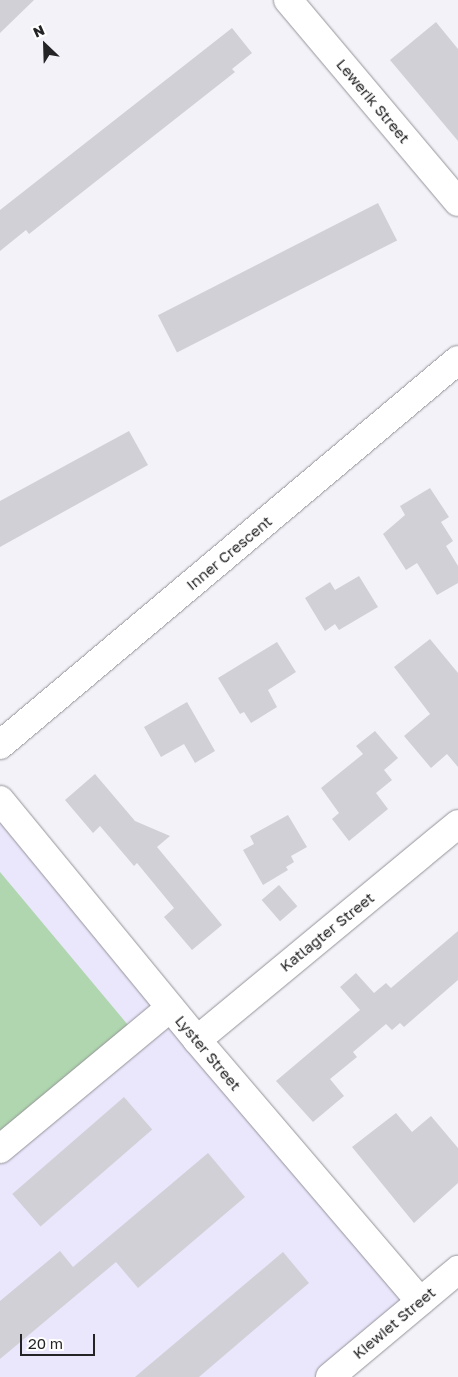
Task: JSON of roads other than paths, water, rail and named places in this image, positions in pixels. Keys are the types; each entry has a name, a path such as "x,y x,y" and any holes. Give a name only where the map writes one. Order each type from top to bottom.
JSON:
{"street":[{"name":"Lewerik Street","path":"288,0 458,202"},
{"name":"Inner Crescent","path":"0,745 458,360"},
{"name":"Lyster Street","path":"0,800 170,1008 420,1301"},
{"name":"Katlagter Street","path":"197,1040 458,824"},
{"path":"0,1149 170,1008"},
{"name":"Kiewiet Street","path":"330,1377 458,1270"}]}
